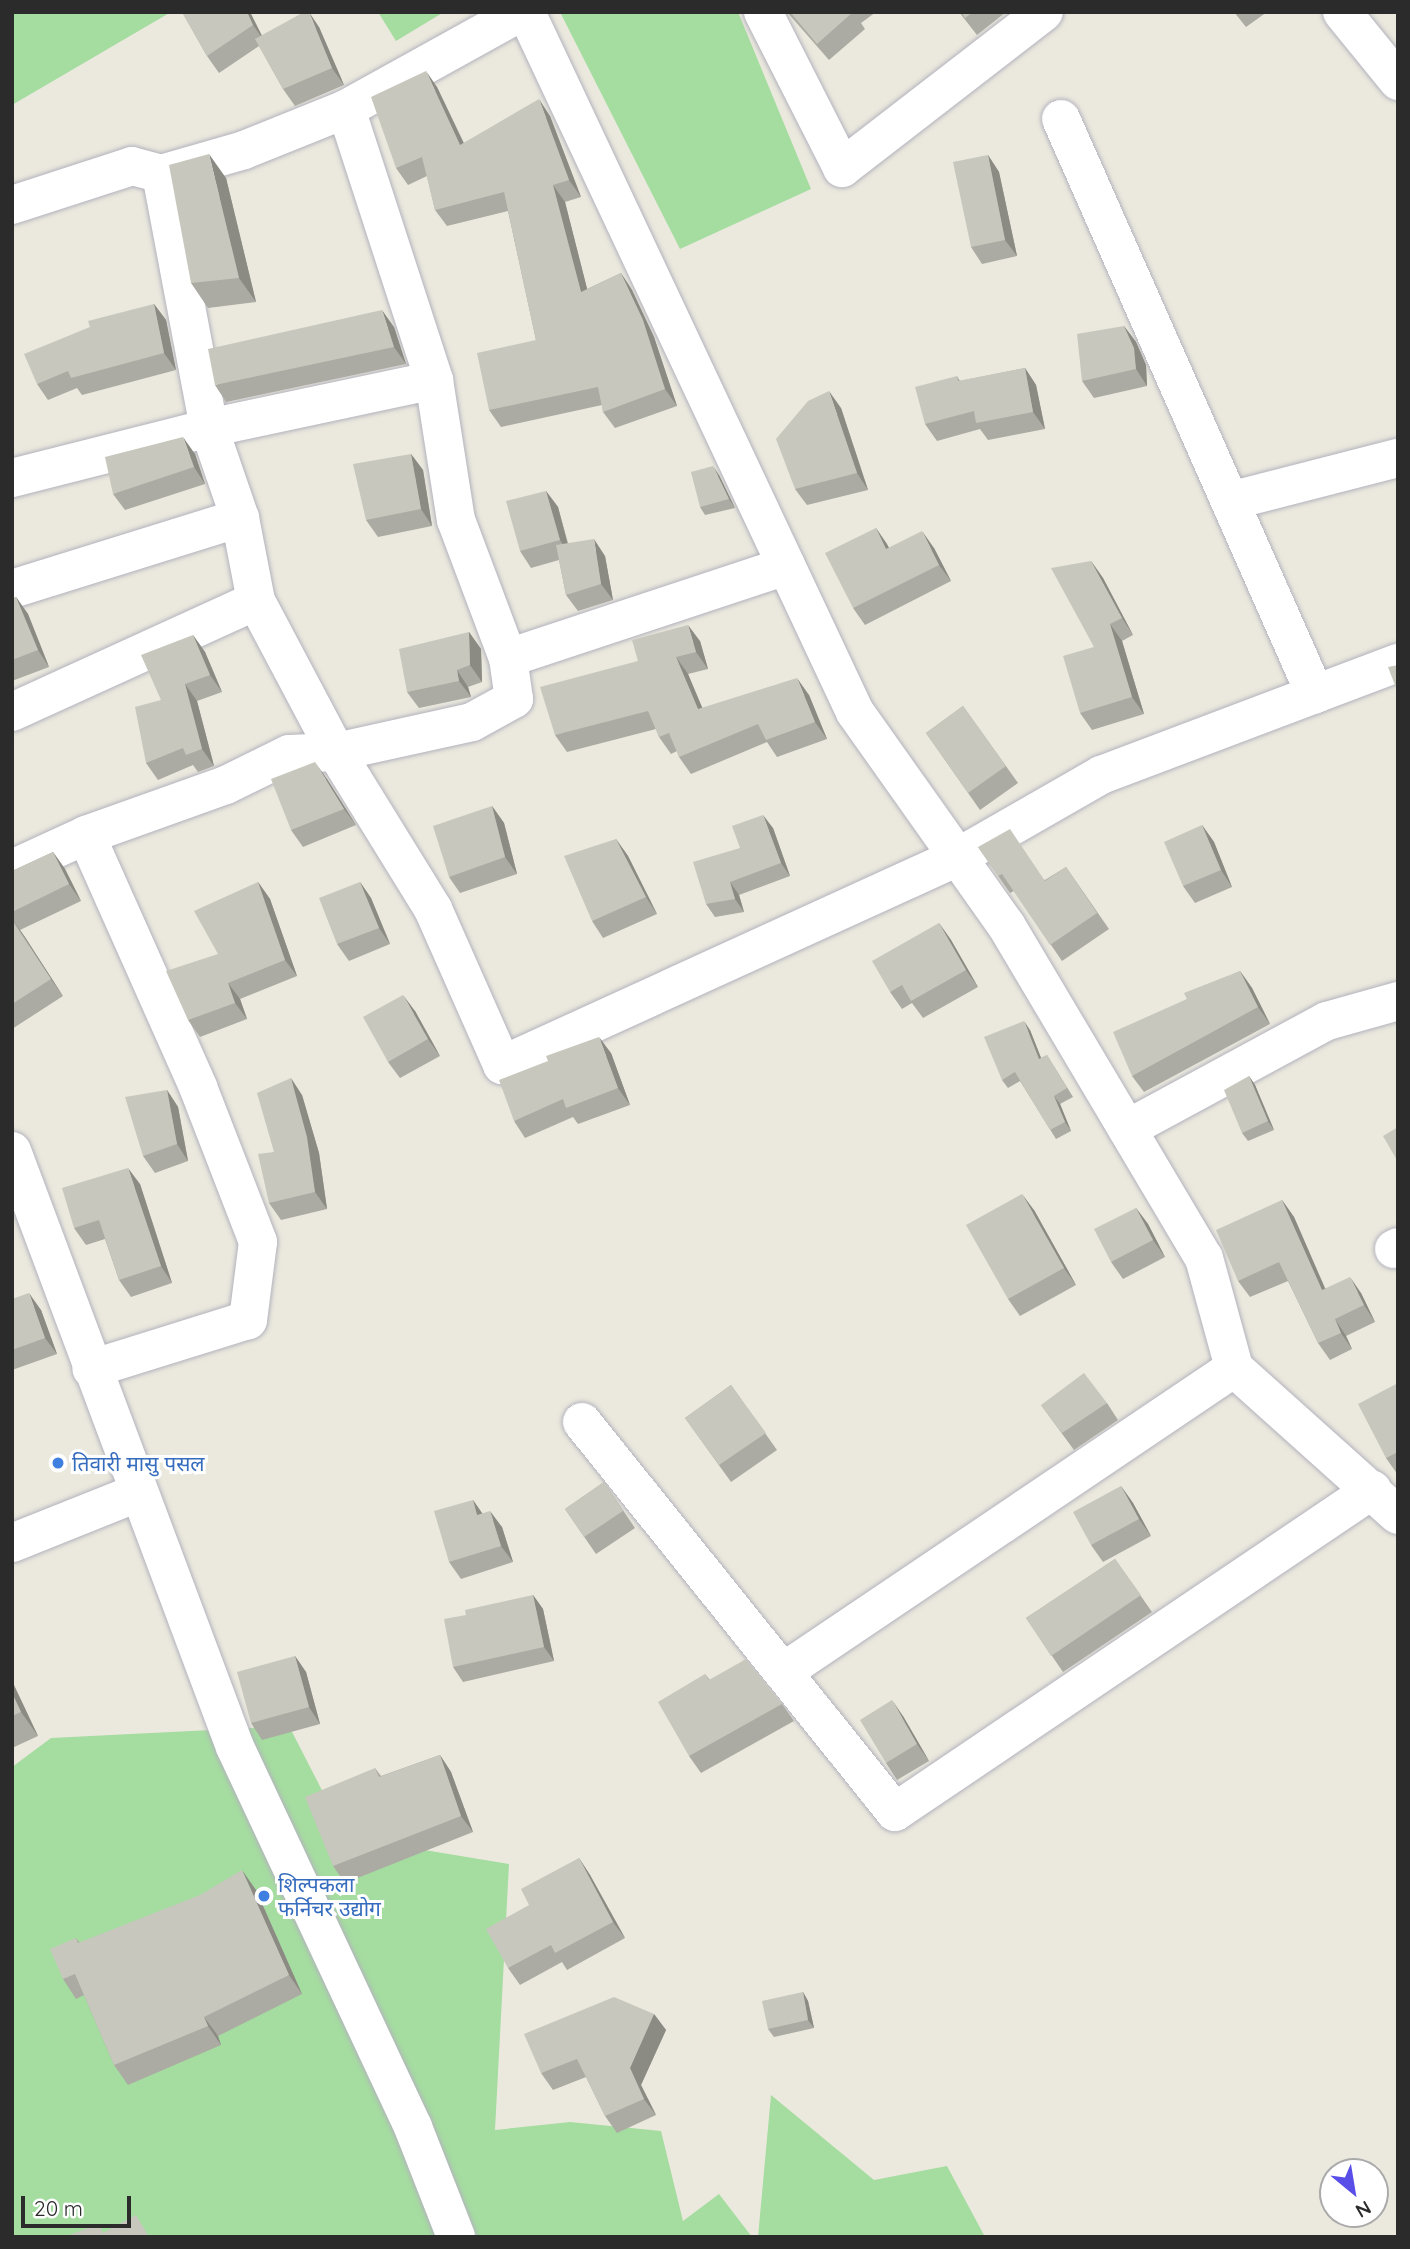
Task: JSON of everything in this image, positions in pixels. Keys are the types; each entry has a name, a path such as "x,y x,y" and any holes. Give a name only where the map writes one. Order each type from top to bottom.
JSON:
{"street":[{"path":"12,205 132,166 160,174 244,150 346,109 523,12 855,712 1006,925 1204,1258 1234,1368 1385,1503 895,1812 582,1422"},
{"path":"763,12 842,168 1044,12"},
{"path":"1342,12 1398,81"},
{"path":"12,869 86,835 226,785 289,754 336,752 472,722 514,699 508,659 456,520 434,380 346,109"},
{"path":"1061,119 1315,694"},
{"path":"160,174 209,428 240,518 256,601 336,752 432,909 502,1065 958,857 1101,775 1398,663"},
{"path":"12,478 209,428 434,380"},
{"path":"1230,501 1398,458"},
{"path":"12,589 240,518"},
{"path":"508,659 786,566"},
{"path":"12,712 256,601"},
{"path":"86,835 198,1087 258,1242 248,1320 91,1369"},
{"path":"1127,1129 1327,1021 1398,1001"},
{"path":"12,1151 136,1493 235,1747 413,2127 456,2237"},
{"path":"783,1672 1234,1368"},
{"path":"12,1543 136,1493"}],"green space":[{"path":"12,12 171,12 12,105"},
{"path":"378,12 444,12 396,41"},
{"path":"560,12 738,12 811,189 680,249"},
{"path":"289,1726 346,1837 509,1864 495,2130 570,2122 661,2131 683,2221 719,2194 752,2237 12,2237 12,1767 51,1738"},
{"path":"771,2095 874,2180 947,2166 985,2237 758,2237"}],"building":[{"path":"182,12 247,12 253,25 207,56"},
{"path":"304,12 309,12 332,68 283,89 255,39"},
{"path":"790,12 853,12 817,44"},
{"path":"961,12 973,12 965,18"},
{"path":"426,71 460,145 539,99 569,180 553,185 581,292 621,273 643,320 665,389 603,412 598,387 489,410 477,353 536,340 504,192 435,210 422,157 396,168 371,97"},
{"path":"209,154 239,278 191,283 169,165"},
{"path":"988,155 1005,240 971,247 953,162"},
{"path":"154,304 164,353 71,378 68,371 37,384 24,354 90,327 88,321"},
{"path":"382,310 394,347 215,385 208,349"},
{"path":"1124,326 1134,348 1136,369 1082,381 1077,334"},
{"path":"1025,368 1033,412 976,423 974,411 925,424 915,387 957,376 958,381"},
{"path":"829,391 857,473 795,489 776,439 808,401"},
{"path":"183,437 194,467 113,494 105,457"},
{"path":"411,454 421,509 366,520 353,464"},
{"path":"713,466 729,499 700,507 691,472"},
{"path":"546,491 560,540 520,551 506,501"},
{"path":"876,528 886,549 922,531 939,565 853,608 825,553"},
{"path":"594,539 601,584 566,595 556,545"},
{"path":"1091,561 1122,618 1110,624 1132,697 1080,713 1063,656 1094,647 1051,568"},
{"path":"16,597 38,650 12,660 12,599"},
{"path":"688,625 696,652 676,657 698,709 797,678 815,722 766,740 758,724 679,757 669,733 659,737 648,711 555,735 540,687 638,661 632,640"},
{"path":"469,632 470,665 457,670 459,681 407,692 399,649"},
{"path":"193,635 210,675 185,684 202,749 186,755 183,748 146,763 135,707 161,700 141,655"},
{"path":"1398,665 1398,693 1388,667"},
{"path":"963,706 1006,766 968,793 926,733"},
{"path":"315,762 344,809 291,830 271,779"},
{"path":"492,806 505,857 449,877 433,826"},
{"path":"763,815 781,863 730,882 735,899 706,904 693,862 740,848 732,826"},
{"path":"1202,825 1221,870 1183,886 1164,842"},
{"path":"1010,829 1045,881 1066,867 1097,913 1050,945 1002,874 998,876 978,847"},
{"path":"616,839 646,897 592,921 564,856"},
{"path":"53,852 69,884 12,912 12,871"},
{"path":"258,882 285,960 228,983 235,1003 188,1020 166,971 218,954 194,911"},
{"path":"360,882 379,928 337,944 319,898"},
{"path":"12,920 51,979 12,1004"},
{"path":"939,923 966,970 911,1001 902,985 890,992 872,961"},
{"path":"1240,971 1258,1007 1132,1076 1113,1032 1187,999 1184,993"},
{"path":"403,995 428,1039 388,1062 363,1017"},
{"path":"1024,1021 1039,1059 1047,1055 1067,1088 1054,1096 1065,1122 1050,1130 1015,1072 1002,1080 984,1037"},
{"path":"599,1037 618,1088 566,1108 563,1099 514,1121 499,1080 548,1061 546,1056"},
{"path":"1249,1076 1268,1121 1242,1133 1224,1090"},
{"path":"291,1078 307,1137 315,1192 269,1203 258,1154 274,1152 257,1093"},
{"path":"167,1090 177,1144 143,1156 125,1097"},
{"path":"1398,1127 1398,1162 1383,1136"},
{"path":"128,1168 161,1266 119,1280 99,1220 74,1228 62,1188"},
{"path":"1022,1194 1064,1268 1008,1299 966,1225"},
{"path":"1282,1200 1322,1290 1350,1277 1364,1305 1335,1319 1341,1333 1318,1343 1279,1262 1238,1281 1216,1230"},
{"path":"1136,1208 1153,1240 1111,1262 1094,1229"},
{"path":"29,1293 45,1338 12,1350 12,1299"},
{"path":"1084,1373 1107,1403 1062,1433 1041,1405"},
{"path":"1398,1383 1398,1452 1386,1458 1358,1404"},
{"path":"731,1385 766,1433 719,1465 685,1418"},
{"path":"604,1482 623,1511 584,1537 565,1509"},
{"path":"1121,1486 1139,1519 1091,1545 1073,1512"},
{"path":"473,1500 477,1515 490,1511 501,1546 449,1562 434,1511"},
{"path":"1115,1559 1141,1595 1051,1656 1026,1618"},
{"path":"533,1595 544,1647 453,1667 444,1619 466,1615 465,1610"},
{"path":"295,1656 309,1707 251,1723 237,1672"},
{"path":"746,1659 782,1704 689,1756 658,1702 705,1674 709,1680"},
{"path":"12,1693 21,1712 12,1716"},
{"path":"892,1700 917,1744 886,1763 860,1720"},
{"path":"440,1755 461,1816 333,1866 305,1797 375,1768 379,1777"},
{"path":"579,1858 613,1922 555,1953 551,1945 508,1968 486,1929 529,1905 521,1889"},
{"path":"242,1870 289,1975 204,2017 208,2026 114,2065 75,1974 63,1979 50,1949 76,1938 78,1943 200,1895"},
{"path":"803,1992 808,2020 768,2029 762,2001"},
{"path":"614,1997 654,2014 630,2068 644,2099 605,2116 577,2059 541,2073 524,2034"},
{"path":"136,2215 149,2237 64,2237 99,2224 103,2233"}],"place":[{"name":"तिवारी मासु पसल","path":"58,1463"},
{"name":"शिल्पकला फर्निचर उद्योग","path":"264,1896"}]}
